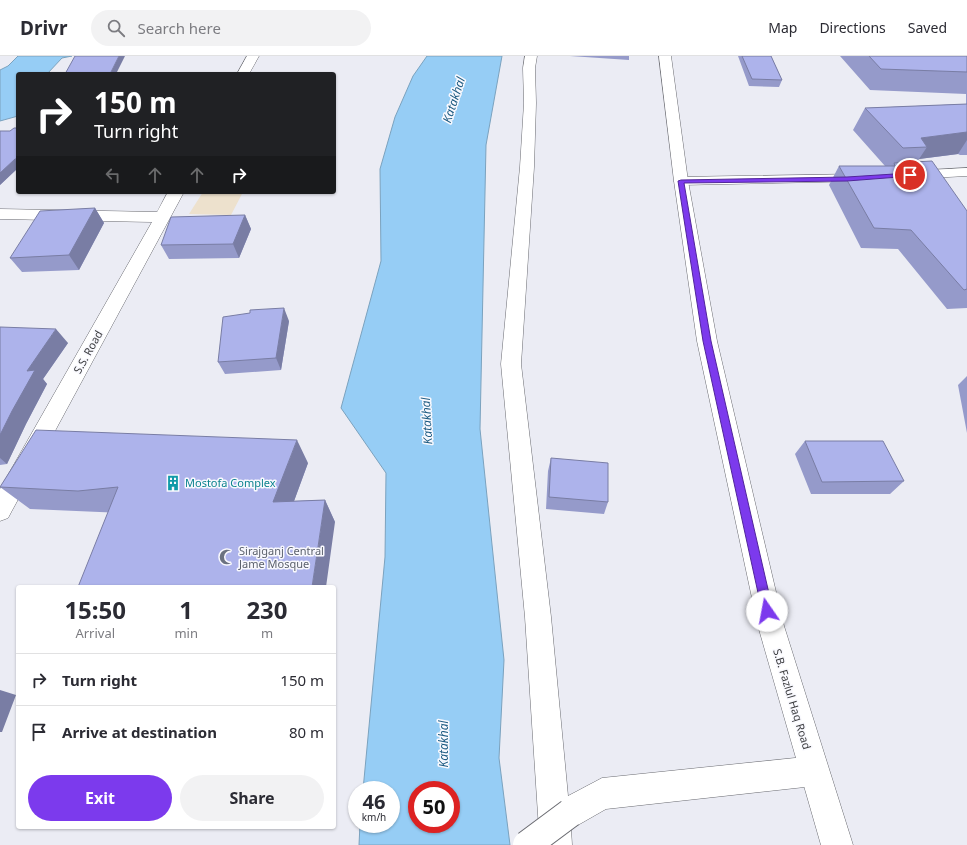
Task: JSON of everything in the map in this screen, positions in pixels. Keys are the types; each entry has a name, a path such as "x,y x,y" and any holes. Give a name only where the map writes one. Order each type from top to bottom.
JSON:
{"street":[{"path":"244,72 253,56"},
{"path":"532,56 529,68 530,103 527,168 511,364 538,617 556,845"},
{"name":"S.B. Fazlul Haq Road","path":"664,56 681,181 707,341 770,626 837,845"},
{"path":"896,175 967,172"},
{"path":"681,181 839,179 875,177"},
{"name":"S.S. Road","path":"0,511 175,194"},
{"path":"0,214 162,217"},
{"path":"527,845 570,813 602,794 814,771"}],"shaded area":[{"path":"202,194 242,194 231,215 189,214"}],"water":[{"path":"18,56 72,56 62,58 49,72 16,72 16,117 0,121 0,70 8,66"},
{"name":"Katakhal","path":"427,56 502,56 486,145 480,429 504,660 499,758 510,845 359,845 360,833 400,833 400,781 364,781 385,557 386,473 341,408 381,261 380,169 395,117 413,76"}],"building":[{"path":"75,56 119,56 111,72 66,72"},
{"path":"742,56 771,56 782,80 752,79"},
{"path":"869,56 967,56 967,72 881,69"},
{"path":"967,104 967,132 921,138 927,147 903,148 865,108"},
{"path":"16,128 16,159 0,173 0,131 10,131"},
{"path":"932,161 967,211 967,289 964,290 911,230 874,228 839,166 895,166 894,163"},
{"path":"95,208 69,255 10,258 40,211"},
{"path":"245,215 233,244 161,245 171,217"},
{"path":"284,308 276,358 218,362 223,317 250,313 250,310"},
{"path":"0,327 56,329 27,371 35,370 0,435"},
{"path":"36,430 297,440 273,502 325,500 312,585 79,585 118,487 78,491 0,487"},
{"path":"805,441 883,441 904,481 822,482"},
{"path":"551,458 608,463 608,502 549,497"}],"place":[{"name":"Mostofa Complex","path":"173,483"},
{"name":"Sirajganj Central Jame Mosque","path":"227,557"}],"route":[{"path":"767,611 707,341 681,181 847,179 910,175"}]}
